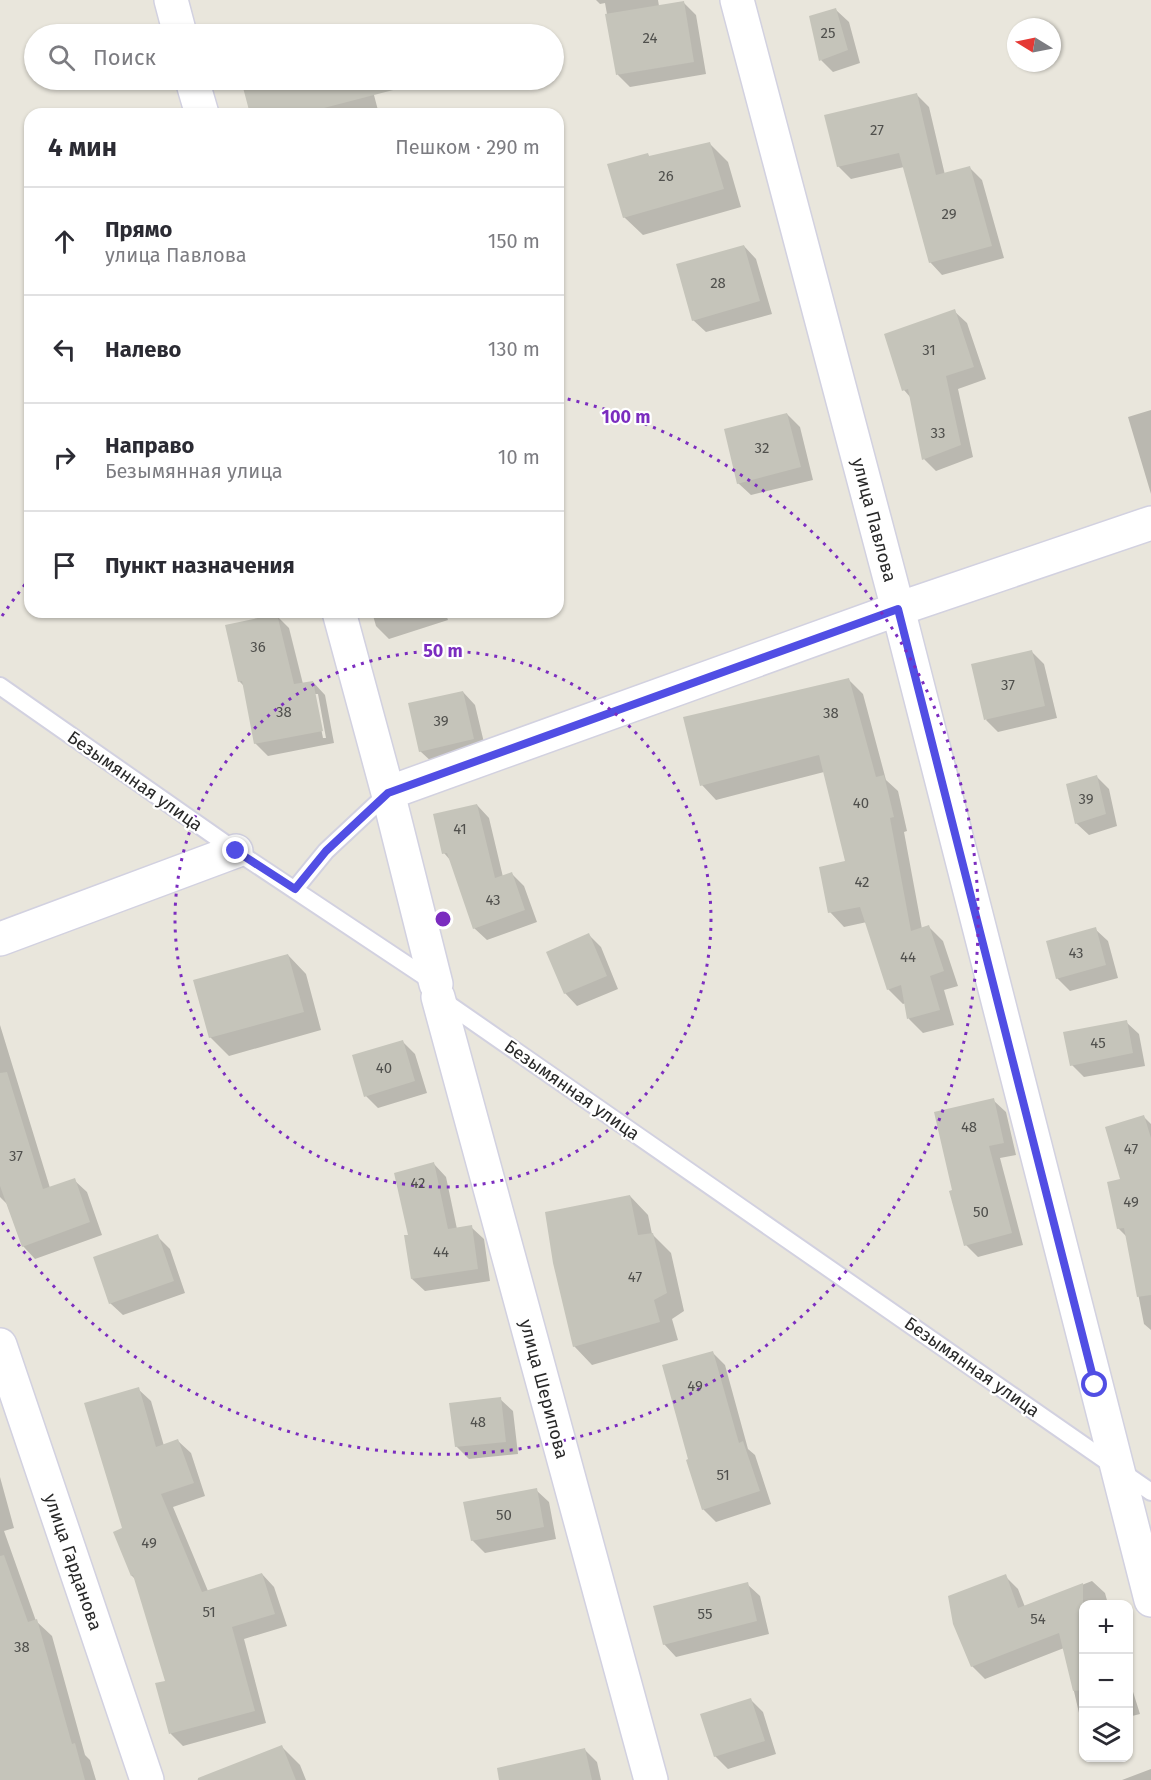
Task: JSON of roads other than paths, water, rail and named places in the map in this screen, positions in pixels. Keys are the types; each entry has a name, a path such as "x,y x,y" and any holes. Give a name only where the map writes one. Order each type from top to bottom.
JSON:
{"street":[{"path":"171,0 177,24"},
{"name":"улица Павлова","path":"737,0 898,609 1151,1600"},
{"path":"195,90 200,108"},
{"path":"388,793 898,609 1151,523"},
{"name":"улица Шерипова","path":"341,618 388,793 437,991 651,1780"},
{"path":"0,939 236,851"},
{"name":"улица Гарданова","path":"0,1345 147,1780"}],"lane":[{"name":"Безымянная улица","path":"0,686 236,851 295,889 1151,1492"},
{"path":"295,889 326,851 388,793"}]}
